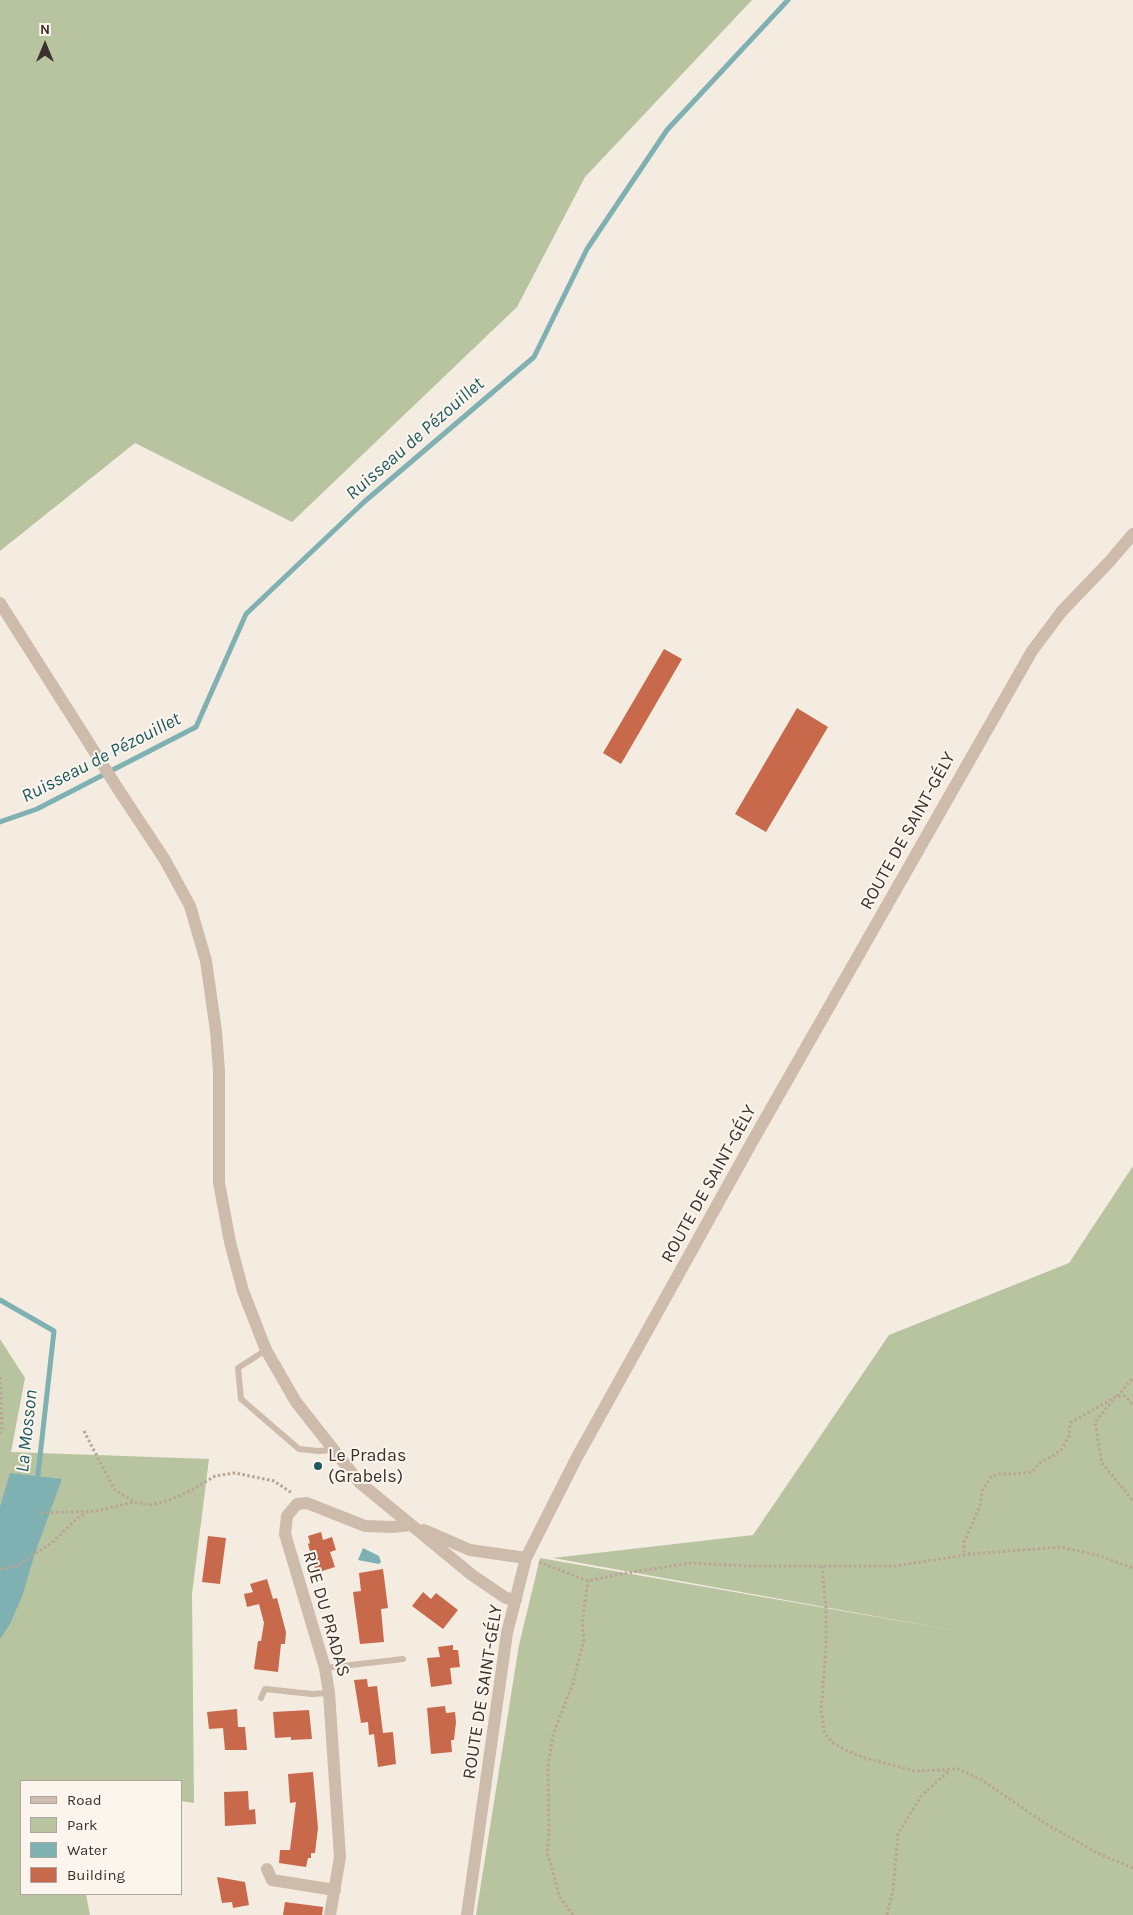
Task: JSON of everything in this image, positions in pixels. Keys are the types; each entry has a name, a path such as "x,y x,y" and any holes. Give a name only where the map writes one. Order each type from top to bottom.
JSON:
{"street":[{"name":"ROUTE DE SAINT-GÉLY","path":"467,1915 507,1633 526,1558 576,1459 752,1142 1032,651 1062,611 1133,534"},
{"path":"0,603 102,764 166,860 190,906 206,961 216,1031 219,1071 220,1183 230,1242 243,1291 266,1350 296,1402 359,1482 472,1575 506,1598 516,1600"},
{"path":"308,1503 365,1526 393,1527 410,1524 470,1550 526,1558"},
{"name":"RUE DU PRADAS","path":"308,1503 297,1504 286,1516 285,1534 325,1668 329,1693 340,1857 330,1915"},
{"path":"267,1869 272,1880 335,1890"}],"lane":[{"path":"266,1350 238,1368 241,1399 299,1449 318,1452 333,1450"},
{"path":"325,1668 403,1659"},
{"path":"261,1698 265,1689 312,1694 329,1693"}],"path":[{"path":"0,1376 2,1430 0,1433"},
{"path":"1133,1378 1095,1422 1102,1463 1133,1501"},
{"path":"972,1554 964,1551 964,1542 980,1506 982,1491 991,1477 998,1474 1032,1472 1041,1462 1054,1456 1062,1449 1069,1436 1070,1423 1118,1396 1125,1396 1133,1405"},
{"path":"84,1431 114,1489 134,1502 151,1506 185,1494 215,1476 235,1473 274,1481 308,1503"},
{"path":"41,1513 97,1511 134,1502"},
{"path":"0,1569 18,1566 30,1556 46,1548 76,1519 87,1512"},
{"path":"526,1558 588,1582 620,1574 691,1563 748,1566 896,1566 972,1554 1060,1547 1097,1555 1133,1568"},
{"path":"822,1566 826,1619 820,1710 825,1734 833,1743 845,1750 893,1766 915,1771 959,1769 982,1780 1044,1822 1097,1853 1133,1868"},
{"path":"573,1915 560,1896 547,1852 549,1837 548,1766 553,1734 573,1683 584,1639 582,1623 588,1582"},
{"path":"887,1915 893,1890 898,1834 922,1795 949,1770"}],"green space":[{"path":"0,0 752,0 585,177 517,307 292,522 135,443 0,551"},
{"path":"1133,1166 1133,1915 476,1915 519,1645 540,1558 957,1631 553,1558 753,1535 889,1335 1069,1263"},
{"path":"0,1339 25,1378 11,1452 209,1459 192,1594 194,1803 182,1801 182,1780 20,1780 20,1895 86,1895 90,1915 0,1915"}],"water":[{"name":"La Mosson","path":"10,1473 62,1479 35,1553 23,1594 10,1624 0,1639 0,1507"},
{"path":"363,1548 379,1556 381,1562 379,1564 358,1560"}],"building":[{"path":"664,649 682,659 621,764 603,753"},
{"path":"797,708 828,727 766,832 735,814"},
{"path":"321,1532 323,1540 332,1537 336,1550 330,1552 335,1567 316,1573 308,1544 310,1543 308,1536"},
{"path":"208,1536 226,1538 220,1584 202,1582"},
{"path":"383,1569 388,1608 381,1609 384,1642 360,1644 353,1592 361,1591 359,1573"},
{"path":"267,1579 273,1599 277,1598 286,1632 285,1644 281,1644 278,1672 254,1669 258,1641 261,1641 264,1623 259,1604 247,1607 244,1594 253,1592 250,1584"},
{"path":"423,1592 431,1599 436,1593 458,1610 443,1629 412,1606"},
{"path":"453,1645 453,1650 458,1650 460,1667 450,1668 452,1684 431,1687 427,1658 440,1657 438,1647"},
{"path":"367,1679 368,1687 377,1686 383,1733 393,1732 396,1764 378,1767 374,1734 369,1735 368,1722 361,1723 354,1680"},
{"path":"445,1706 446,1713 455,1712 454,1740 451,1740 452,1752 431,1754 427,1708"},
{"path":"237,1709 238,1727 245,1727 247,1750 225,1750 223,1728 209,1729 207,1712"},
{"path":"309,1710 312,1739 291,1740 291,1737 275,1738 273,1712"},
{"path":"313,1772 318,1828 315,1853 311,1853 311,1858 308,1858 306,1867 279,1863 280,1850 290,1850 296,1802 290,1803 288,1774"},
{"path":"248,1791 249,1810 255,1809 256,1824 225,1826 224,1792"},
{"path":"217,1877 245,1882 249,1905 233,1908 232,1902 222,1903"},
{"path":"285,1902 323,1907 322,1915 283,1915"}],"waterway":[{"name":"Ruisseau de Pézouillet","path":"0,822 37,809 196,727 246,614 364,502 534,357 587,249 667,130 788,0"},
{"name":"La Mosson","path":"0,1300 54,1331 37,1483"}],"place":[{"name":"Le Pradas (Grabels)","path":"318,1466"}]}
